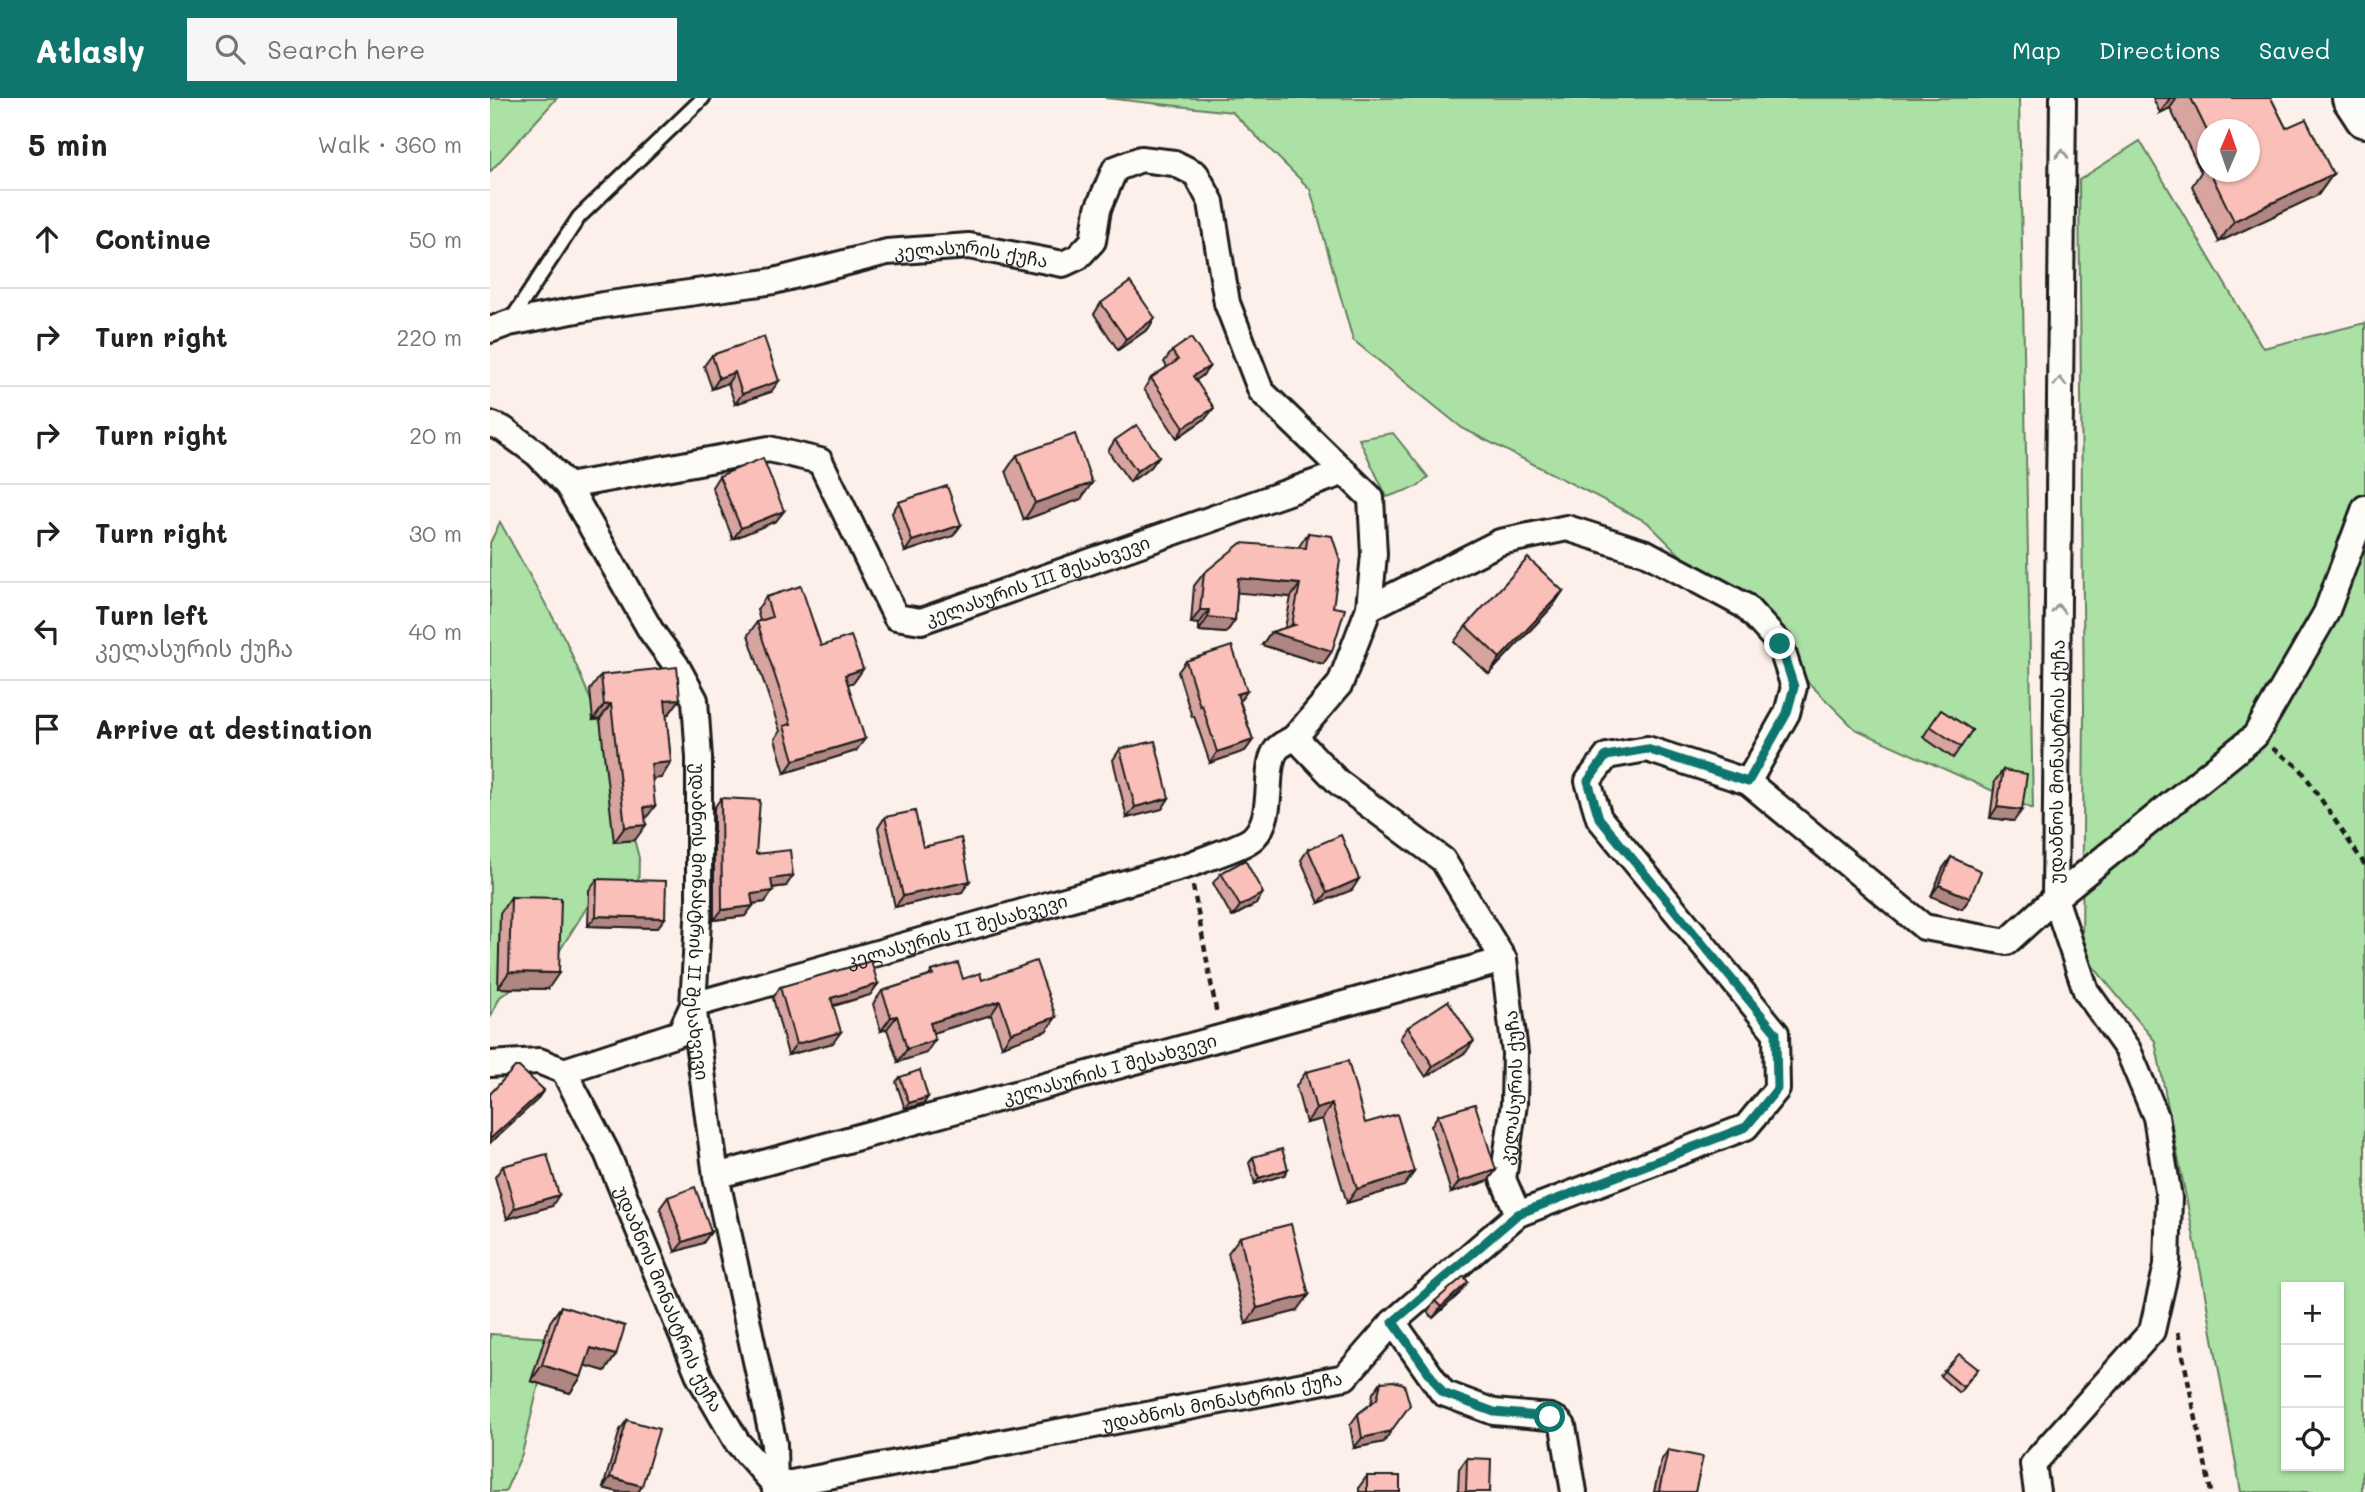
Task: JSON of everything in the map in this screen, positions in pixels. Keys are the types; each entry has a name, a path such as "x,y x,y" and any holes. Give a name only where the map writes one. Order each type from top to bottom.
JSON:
{"highway":[{"path":"2351,98 2365,118"}],"street":[{"name":"უდაბნოს მონასტრის ქუჩა","path":"564,1071 607,1153 699,1377 737,1442 775,1489 1345,1377 1393,1322 1518,1214 1746,1127 1777,1089 1776,1033 1599,818 1588,781 1606,756 1647,749 1748,782 1924,927 2007,942 2055,898 2063,98"},
{"name":"კელასურის ქუჩა","path":"499,327 603,305 774,281 887,252 969,246 1063,264 1079,257 1093,241 1098,209 1115,169 1141,159 1174,163 1196,174 1211,202 1227,303 1261,391 1371,498 1374,554 1369,608 1340,684 1295,737 1338,782 1443,860 1504,960 1515,1053 1514,1104 1503,1179 1518,1214"},
{"name":"უდაბნოს მონასტრის II შესახვევი","path":"490,424 503,429 537,454 568,486 695,700 699,758 699,904 693,1004 716,1176 774,1444 775,1489"},
{"name":"კელასურის III შესახვევი","path":"568,486 769,449 820,461 896,617 921,621 1345,472"},
{"path":"2037,1492 2033,1464 2152,1331 2167,1265 2169,1198 2156,1117 2128,1050 2086,991 2055,898 2255,736 2326,613 2365,508"},
{"path":"1369,608 1500,542 1567,528 1646,553 1745,606 1780,644 1794,687 1787,713 1748,782"},
{"name":"კელასურის II შესახვევი","path":"693,1004 1189,864 1253,839 1261,828 1270,795 1270,763 1277,748 1295,737"},
{"name":"კელასურის I შესახვევი","path":"716,1176 1504,960"},
{"path":"490,1064 539,1061 564,1071 680,1033 693,1004"},
{"path":"1393,1322 1443,1393 1494,1412 1557,1420 1563,1426 1574,1492"}],"lane":[{"path":"499,327 579,217 703,98"}],"path":[{"path":"2255,736 2300,768 2365,865"},
{"path":"1189,864 1222,1038"},
{"path":"2178,1327 2211,1492"}],"green space":[{"path":"490,98 557,98 490,172"},
{"path":"1105,98 2019,98 2033,809 1855,729 1647,522 1462,428 1353,340 1310,189 1232,112"},
{"path":"2140,141 2263,348 2365,323 2365,1471 2362,1472 2362,1492 2241,1492 2155,1041 2082,953 2084,709 2079,180"},
{"path":"1393,433 1428,477 1419,486 1387,497 1359,439"},
{"path":"500,522 566,641 610,746 639,858 638,898 594,896 555,958 500,997 490,1018 490,543"},
{"path":"490,1334 550,1338 522,1454 505,1492 490,1492"}],"building":[{"path":"2191,98 2271,98 2286,128 2306,119 2333,174 2234,221 2215,182 2260,182 2260,119 2201,119"},
{"path":"1130,282 1155,318 1126,339 1101,303"},
{"path":"764,337 779,381 742,394 735,372 719,378 712,355"},
{"path":"1191,338 1210,366 1193,376 1214,408 1184,427 1151,378 1178,360 1172,351"},
{"path":"1137,425 1159,456 1137,471 1115,440"},
{"path":"1075,434 1092,483 1035,503 1017,455"},
{"path":"763,458 784,511 741,528 719,476"},
{"path":"947,486 961,525 912,541 899,502"},
{"path":"1308,533 1332,536 1340,560 1333,607 1345,609 1332,651 1271,632 1295,625 1292,624 1300,584 1238,578 1235,620 1208,617 1209,610 1200,610 1204,573 1241,543 1306,548"},
{"path":"1528,558 1563,591 1500,658 1466,626"},
{"path":"801,586 821,646 851,636 863,669 845,675 865,739 794,760 784,726 791,724 757,622 772,617 766,597"},
{"path":"1232,646 1247,691 1237,694 1253,740 1217,752 1186,661"},
{"path":"677,667 680,699 665,700 671,762 651,764 655,806 644,807 646,825 625,827 611,704 604,705 601,675"},
{"path":"1941,710 1972,730 1961,747 1930,726"},
{"path":"1155,741 1169,798 1135,807 1120,749"},
{"path":"2003,770 2027,774 2022,810 1997,807"},
{"path":"721,798 760,800 756,854 790,850 793,876 771,879 773,891 751,894 753,906 722,910"},
{"path":"915,811 923,847 961,838 970,881 903,896 885,817"},
{"path":"1341,835 1359,879 1327,893 1308,849"},
{"path":"1951,857 1981,871 1970,898 1939,885"},
{"path":"1245,860 1263,893 1240,906 1221,873"},
{"path":"597,879 666,881 665,918 596,916"},
{"path":"511,897 561,898 559,973 509,972"},
{"path":"871,961 878,984 831,998 841,1032 796,1044 780,987"},
{"path":"1036,961 1056,1017 1011,1033 1000,1001 930,1023 935,1040 907,1049 897,1016 891,1017 882,991 933,975 932,971 958,963 963,979 980,973 982,980"},
{"path":"1448,1001 1474,1041 1433,1066 1408,1027"},
{"path":"1348,1061 1365,1123 1397,1114 1414,1172 1357,1189 1332,1104 1316,1109 1306,1072"},
{"path":"515,1067 519,1067 544,1090 490,1139 490,1094"},
{"path":"920,1070 928,1097 909,1103 900,1077"},
{"path":"1475,1104 1496,1170 1459,1182 1438,1115"},
{"path":"1282,1149 1288,1169 1259,1178 1253,1157"},
{"path":"547,1154 559,1195 515,1208 503,1166"},
{"path":"695,1187 711,1232 683,1242 668,1197"},
{"path":"1291,1224 1309,1295 1257,1308 1240,1237"},
{"path":"1464,1276 1468,1282 1441,1307 1435,1301"},
{"path":"561,1306 625,1326 616,1355 591,1348 581,1377 542,1365"},
{"path":"1959,1354 1978,1369 1963,1387 1944,1371"},
{"path":"1381,1382 1404,1384 1410,1405 1391,1431 1362,1438 1358,1414 1377,1399"},
{"path":"627,1420 659,1429 642,1486 610,1477"},
{"path":"1668,1450 1703,1457 1695,1492 1659,1491"},
{"path":"1467,1458 1491,1459 1490,1492 1466,1492"},
{"path":"1367,1476 1400,1476 1400,1492 1367,1492"}],"route":[{"path":"1550,1417 1494,1412 1443,1393 1393,1322 1518,1214 1746,1127 1777,1089 1776,1033 1599,818 1588,781 1606,756 1647,749 1748,782 1787,713 1794,687 1780,644"}]}
